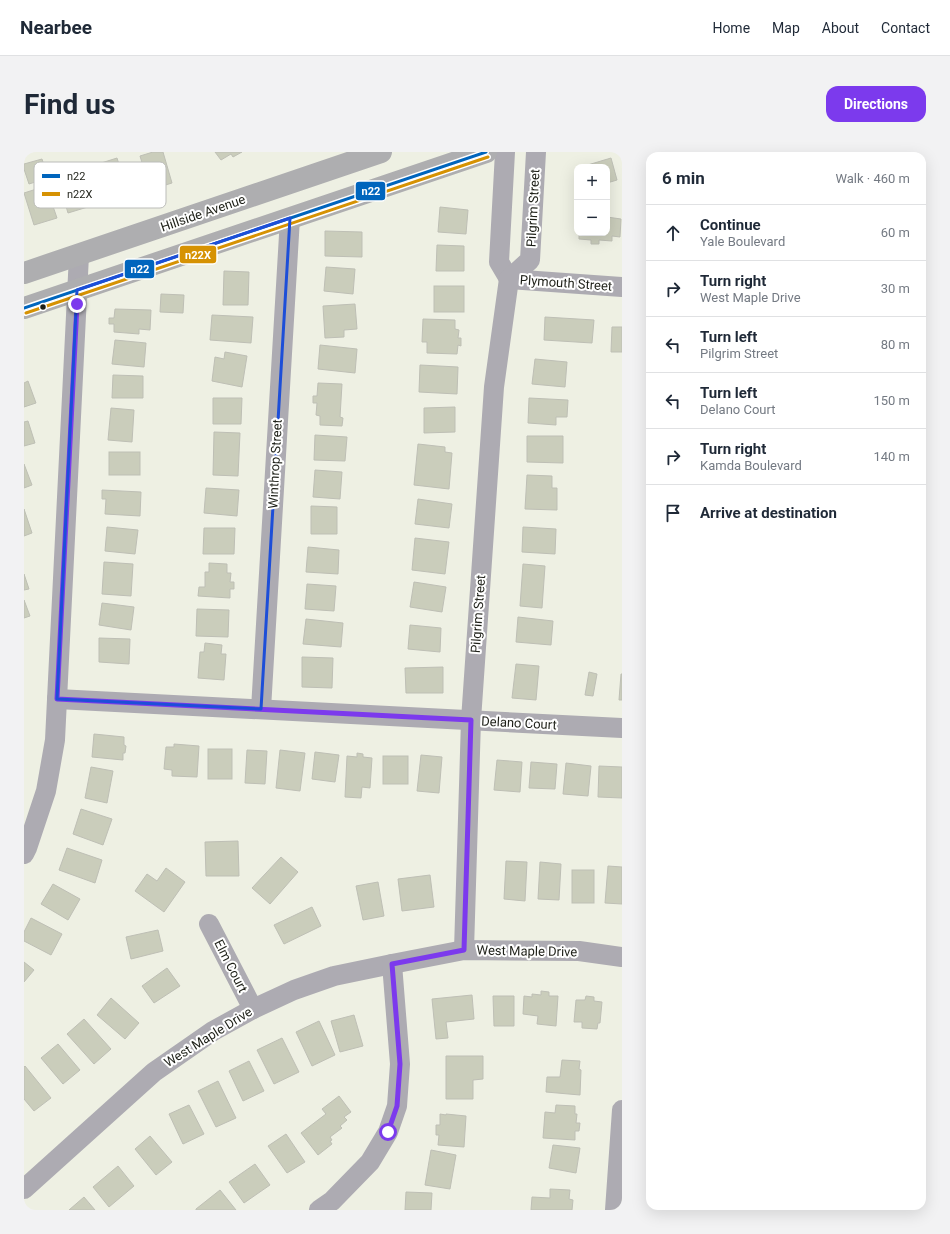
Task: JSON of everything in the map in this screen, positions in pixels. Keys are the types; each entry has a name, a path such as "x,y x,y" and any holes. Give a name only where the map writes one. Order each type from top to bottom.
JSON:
{"main road":[{"name":"Hillside Avenue","path":"24,273 79,255 351,157 381,152"},
{"path":"24,308 486,152"}],"street":[{"path":"505,152 499,262 509,279"},
{"name":"Pilgrim Street","path":"464,950 471,720 494,387 509,279 530,260 536,152"},
{"name":"Winthrop Street","path":"261,709 290,218"},
{"path":"24,854 46,791 55,740 79,255"},
{"name":"Plymouth Street","path":"509,279 622,287"},
{"name":"Delano Court","path":"57,699 622,728"},
{"name":"Elm Court","path":"209,924 253,1008"},
{"name":"West Maple Drive","path":"24,1189 154,1072 212,1032 253,1008 294,990 334,976 464,950 579,951 622,957"},
{"path":"330,1207 370,1162 388,1132 397,1106 400,1064 392,964"},
{"path":"615,1210 622,1110"}],"highlighted area":[{"path":"290,218 261,709 57,699 77,290"}],"building":[{"path":"153,152 163,152 166,162 142,162 140,156"},
{"path":"215,152 242,152 233,157 231,154 221,160"},
{"path":"117,158 118,162 104,162"},
{"path":"611,158 617,180 610,182 610,164 591,164"},
{"path":"42,159 43,162 34,162 34,182 29,184 24,169 24,164"},
{"path":"166,162 172,183 166,185"},
{"path":"34,190 34,208 54,208 57,218 34,225 24,193"},
{"path":"440,207 468,210 466,234 438,232"},
{"path":"66,208 84,208 68,213"},
{"path":"610,217 621,219 620,237 612,236 612,241 599,240 599,244 591,244 591,240 579,239 579,236 610,236"},
{"path":"325,231 362,232 362,257 325,256"},
{"path":"437,245 464,246 464,271 436,271"},
{"path":"326,267 355,269 353,294 324,291"},
{"path":"224,271 249,272 248,305 223,305"},
{"path":"434,286 464,286 464,312 434,312"},
{"path":"161,294 184,295 183,313 160,312"},
{"path":"355,304 357,329 344,330 344,337 325,338 323,306"},
{"path":"115,309 151,310 150,330 139,329 139,334 114,332 114,324 109,324 109,318 114,318"},
{"path":"212,315 253,317 251,343 210,340"},
{"path":"545,317 594,320 592,343 544,340"},
{"path":"423,319 455,320 455,329 459,330 458,338 461,338 461,346 458,345 457,354 427,353 427,342 422,342"},
{"path":"612,327 622,327 622,352 611,352"},
{"path":"115,340 146,343 144,367 112,364"},
{"path":"320,345 357,349 355,373 318,369"},
{"path":"225,352 247,356 242,387 212,381 215,357 224,359"},
{"path":"535,359 567,362 565,387 532,384"},
{"path":"420,365 458,367 457,394 419,392"},
{"path":"113,375 143,376 143,398 112,398"},
{"path":"28,381 36,403 24,407 24,383"},
{"path":"318,383 342,384 340,417 343,418 342,426 320,425 320,416 316,415 317,403 313,403 313,396 317,396"},
{"path":"213,398 242,398 241,424 213,424"},
{"path":"529,398 568,400 567,417 556,417 556,425 528,423"},
{"path":"455,407 455,432 424,433 424,408"},
{"path":"111,408 134,410 132,442 108,440"},
{"path":"28,421 35,443 24,446 24,422"},
{"path":"214,432 240,433 238,476 213,475"},
{"path":"315,435 347,437 345,461 314,460"},
{"path":"527,436 563,436 563,463 527,462"},
{"path":"418,444 445,447 445,452 452,453 449,489 414,485"},
{"path":"109,452 140,452 140,475 109,475"},
{"path":"24,464 32,485 24,488"},
{"path":"315,470 342,472 340,499 313,497"},
{"path":"527,475 552,476 552,488 557,488 557,510 525,509"},
{"path":"206,488 239,490 237,516 204,513"},
{"path":"102,490 141,492 140,516 105,514 106,499 102,499"},
{"path":"418,499 452,504 449,528 415,524"},
{"path":"311,506 337,507 337,534 311,534"},
{"path":"24,509 32,533 24,536"},
{"path":"107,527 138,530 135,554 105,551"},
{"path":"523,527 556,529 555,554 522,552"},
{"path":"204,528 235,528 234,554 203,554"},
{"path":"415,538 449,542 445,574 412,570"},
{"path":"308,547 339,550 338,574 306,572"},
{"path":"104,562 133,564 131,596 102,594"},
{"path":"209,563 227,564 227,573 231,573 230,582 234,582 234,589 230,589 230,598 198,596 199,587 205,587 205,572 209,572"},
{"path":"523,564 545,566 542,608 520,606"},
{"path":"24,574 29,589 24,590"},
{"path":"414,582 446,587 442,612 410,607"},
{"path":"307,584 336,586 334,611 305,609"},
{"path":"24,600 30,616 24,618"},
{"path":"102,603 134,607 131,630 99,625"},
{"path":"197,609 229,610 228,637 196,636"},
{"path":"518,617 553,621 551,645 516,642"},
{"path":"306,619 343,623 341,647 303,644"},
{"path":"410,625 441,628 440,652 408,649"},
{"path":"99,638 130,639 129,664 99,662"},
{"path":"205,643 222,645 221,654 226,654 224,680 198,678 200,652 204,652"},
{"path":"302,657 333,658 332,688 302,687"},
{"path":"516,664 539,666 536,700 512,698"},
{"path":"443,667 443,693 406,693 405,668"},
{"path":"589,672 597,674 593,696 585,695"},
{"path":"621,674 622,700 619,700"},
{"path":"94,734 124,737 124,745 126,746 125,753 123,753 123,760 92,757"},
{"path":"174,744 199,746 197,777 172,776 172,770 164,769 166,747 174,747"},
{"path":"208,749 232,749 232,779 208,779"},
{"path":"247,750 267,751 265,784 245,783"},
{"path":"280,750 305,753 300,791 276,788"},
{"path":"315,752 339,755 335,782 312,779"},
{"path":"357,753 363,754 363,757 372,758 370,788 362,787 361,798 345,797 347,756 357,757"},
{"path":"421,755 442,757 439,793 417,791"},
{"path":"383,756 408,756 408,784 383,784"},
{"path":"497,760 522,762 520,792 494,790"},
{"path":"531,762 557,764 555,789 529,788"},
{"path":"566,763 591,766 588,796 563,794"},
{"path":"599,766 622,767 622,798 598,797"},
{"path":"91,767 113,771 107,803 85,798"},
{"path":"81,809 112,819 103,845 73,834"},
{"path":"238,841 239,876 206,876 205,842"},
{"path":"67,848 102,860 95,883 59,870"},
{"path":"281,857 298,872 270,904 252,888"},
{"path":"506,861 527,862 525,901 504,899"},
{"path":"540,862 561,864 559,900 538,899"},
{"path":"608,866 622,867 622,904 605,903"},
{"path":"166,868 185,882 164,912 135,891 147,874 157,881"},
{"path":"572,870 594,870 594,903 572,903"},
{"path":"430,875 434,907 402,911 398,879"},
{"path":"378,882 384,916 363,920 356,886"},
{"path":"53,884 80,899 68,920 41,904"},
{"path":"312,907 321,926 284,944 274,925"},
{"path":"31,918 62,934 51,955 24,941 24,932"},
{"path":"158,930 163,951 131,959 126,937"},
{"path":"24,962 34,970 24,982"},
{"path":"167,968 180,986 154,1003 142,986"},
{"path":"541,991 549,992 549,996 558,996 556,1026 537,1024 538,1016 523,1014 524,996 532,997 532,994 541,995"},
{"path":"472,995 474,1019 446,1022 448,1038 436,1039 432,999"},
{"path":"493,996 514,996 514,1026 494,1026"},
{"path":"586,996 594,997 594,1001 602,1002 600,1023 598,1023 597,1029 582,1028 582,1022 574,1022 576,1000 585,1000"},
{"path":"111,998 139,1023 125,1039 97,1015"},
{"path":"354,1015 363,1046 340,1052 331,1021"},
{"path":"84,1019 111,1049 94,1064 67,1034"},
{"path":"319,1021 335,1055 312,1066 296,1032"},
{"path":"282,1038 299,1072 274,1084 257,1050"},
{"path":"58,1044 80,1070 63,1084 41,1058"},
{"path":"446,1056 483,1056 483,1079 473,1080 473,1099 446,1099"},
{"path":"562,1060 580,1061 580,1095 546,1092 547,1077 560,1077"},
{"path":"249,1061 264,1091 243,1101 229,1071"},
{"path":"25,1066 51,1098 34,1111 24,1099"},
{"path":"218,1081 236,1118 216,1127 198,1091"},
{"path":"339,1096 351,1112 344,1117 347,1120 340,1126 342,1128 330,1137 332,1144 318,1155 301,1133 326,1114 322,1109"},
{"path":"189,1105 204,1134 183,1144 169,1114"},
{"path":"556,1105 575,1106 575,1114 577,1114 576,1123 580,1123 579,1131 575,1131 575,1140 543,1138 545,1112 555,1113"},
{"path":"440,1114 466,1116 464,1147 438,1145 439,1135 436,1135 436,1125 440,1125"},
{"path":"286,1134 305,1162 287,1173 268,1146"},
{"path":"150,1136 172,1162 156,1175 135,1149"},
{"path":"553,1145 580,1148 576,1173 549,1168"},
{"path":"431,1150 456,1155 450,1189 425,1185"},
{"path":"255,1164 270,1185 244,1203 229,1182"},
{"path":"118,1166 134,1186 109,1207 93,1187"},
{"path":"550,1189 570,1190 569,1199 573,1200 572,1210 531,1210 532,1197 550,1198"},
{"path":"220,1190 236,1210 196,1210 196,1209"},
{"path":"406,1192 432,1193 431,1210 405,1210"},
{"path":"84,1197 95,1210 69,1210"}],"transit line":[{"name":"n22","path":"24,308 486,152"},
{"name":"n22X","path":"26,313 488,157"}],"route":[{"path":"77,304 57,699 471,720 464,950 392,964 400,1064 397,1106 388,1132"}]}
